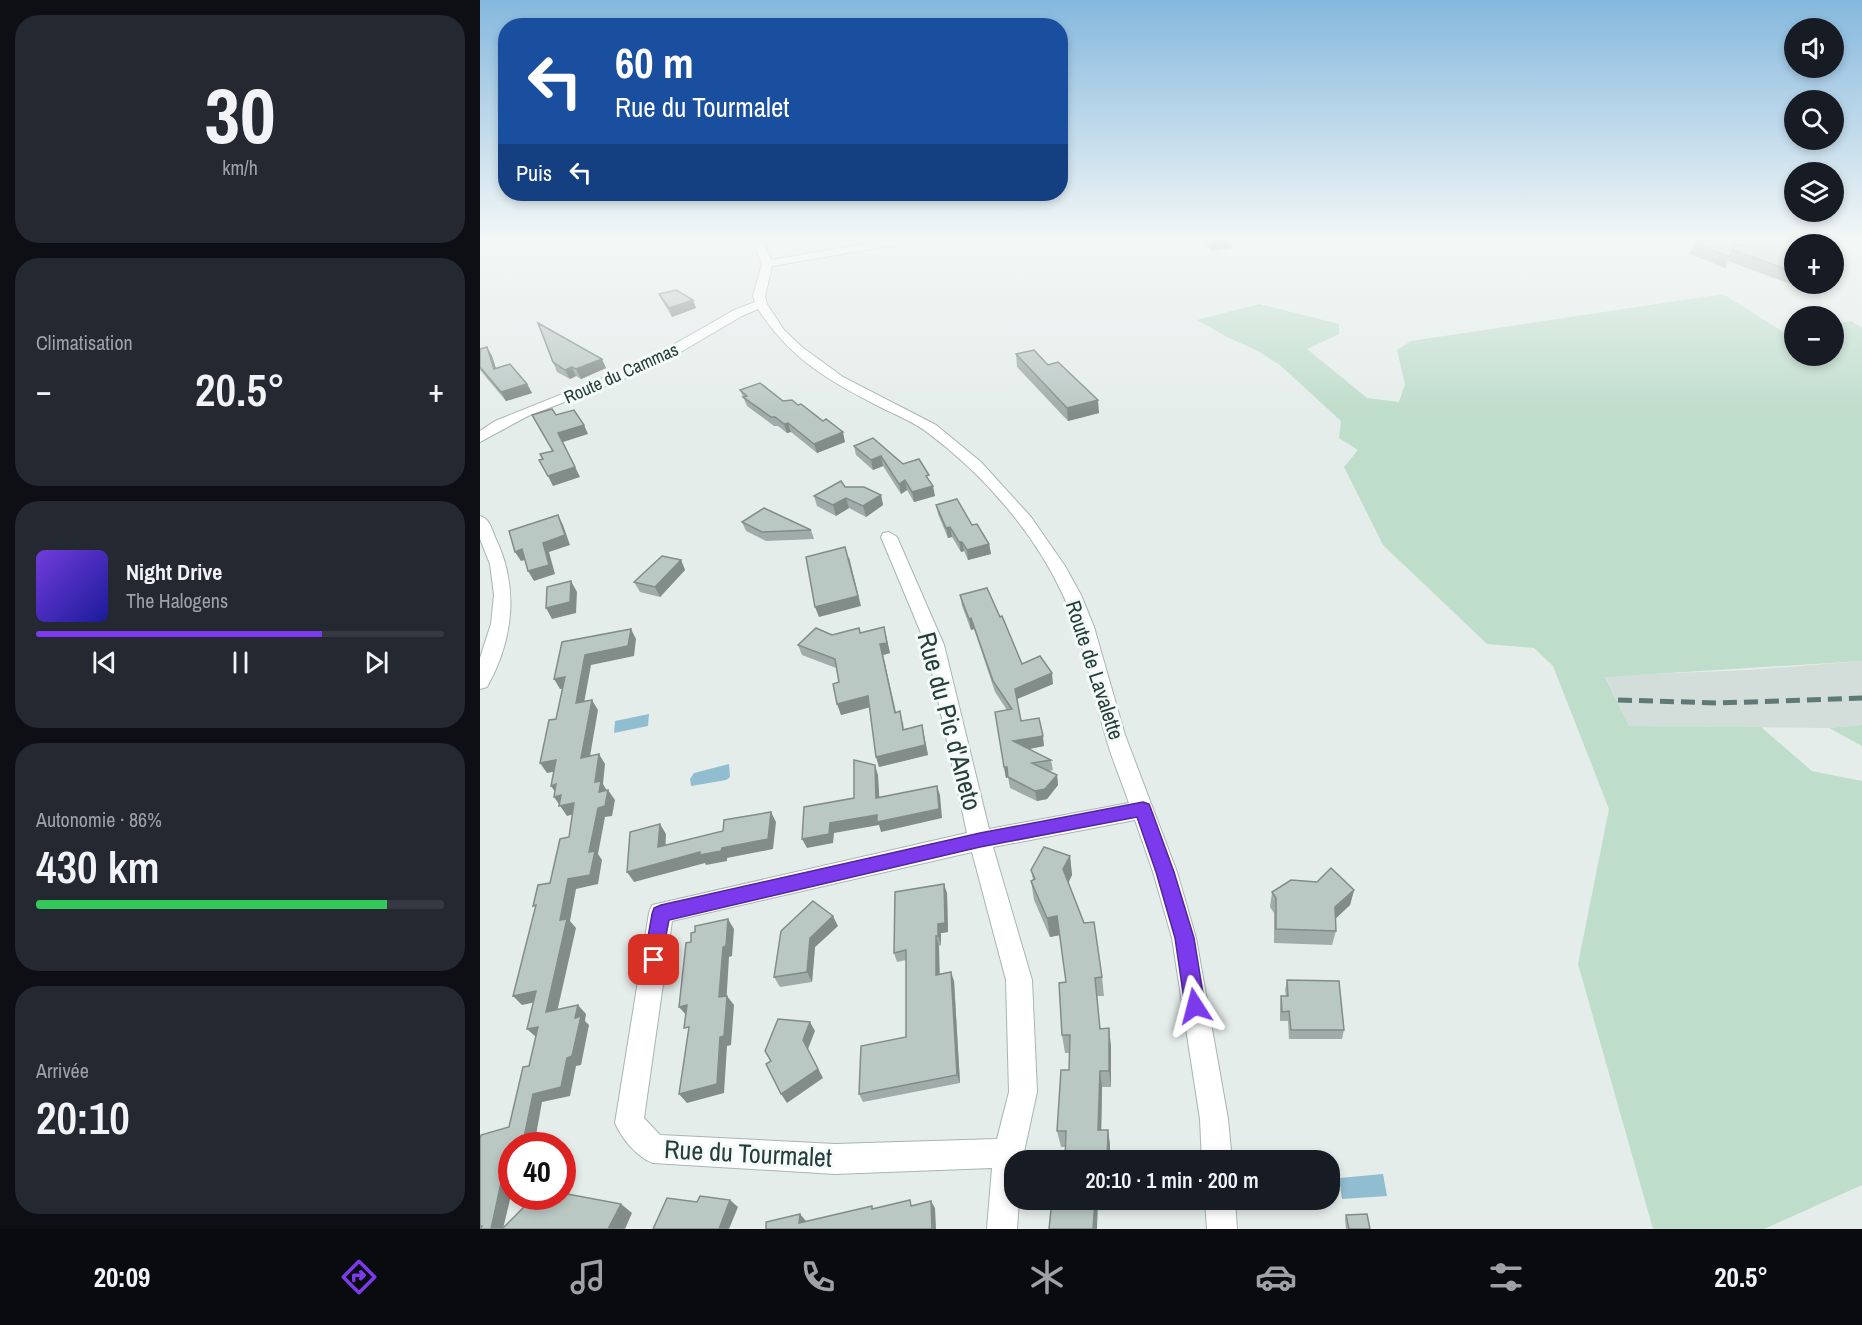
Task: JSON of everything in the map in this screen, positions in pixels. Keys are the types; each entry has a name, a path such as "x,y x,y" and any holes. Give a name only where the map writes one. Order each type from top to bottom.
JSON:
{"street":[{"path":"760,298 761,304"},
{"name":"Route du Cammas","path":"480,438 500,424 523,413 650,364 738,313 761,304"},
{"name":"Route de Lavalette","path":"761,304 779,332 816,365 849,386 905,413 954,445 998,488 1025,520 1056,566 1072,595 1085,627 1115,735 1165,872 1184,938 1214,1119 1216,1150"},
{"path":"480,521 499,565 502,619 497,643 480,682"},
{"name":"Rue du Pic d'Aneto","path":"889,537 935,645 980,840 1019,980 1023,1092 1009,1150"},
{"name":"Rue du Tourmalet","path":"1004,1153 835,1159 653,1149 628,1123 661,914 980,840 1143,809"},
{"name":"Rue du Pic d'Aneto","path":"1002,1229 1004,1204"},
{"path":"1221,1210 1222,1229"}],"shaded area":[{"path":"1862,661 1862,725 1829,728 1629,726 1605,676 1748,670"}],"green space":[{"path":"1694,298 1730,298 1784,332 1784,366 1844,366 1844,322 1851,321 1862,328 1862,661 1605,677 1629,726 1761,727 1812,771 1862,781 1862,1185 1764,1229 1653,1229 1578,964 1609,809 1553,666 1534,648 1487,644 1383,545 1344,467 1358,450 1339,438 1341,421 1280,365 1197,320 1259,304 1339,324 1339,334 1307,349 1367,398 1399,402 1405,384 1397,350 1411,341"},
{"path":"1862,725 1862,746 1829,728"}],"water":[{"path":"649,714 648,726 614,733 615,721"},
{"path":"729,764 730,777 726,780 691,786 690,779 694,773"},
{"path":"1383,1174 1387,1196 1342,1199 1340,1178"}],"building":[{"path":"662,298 693,300 669,308"},
{"path":"538,323 602,359 576,369 572,367 565,370 553,362"},
{"path":"487,347 494,369 510,364 527,384 501,392 480,367 480,349"},
{"path":"1034,350 1048,365 1058,362 1098,400 1067,408 1016,354"},
{"path":"760,383 783,401 792,400 798,405 801,404 823,421 826,419 843,432 814,444 788,423 784,424 775,417 771,417 743,397 747,396 740,390"},
{"path":"552,409 556,415 574,410 584,425 558,433 575,467 548,476 539,460 543,459 540,454 553,451 532,415"},
{"path":"873,438 903,464 919,459 933,486 912,492 905,480 899,484 881,456 871,460 854,446"},
{"path":"841,481 845,487 864,487 881,495 863,506 846,498 833,505 814,496"},
{"path":"957,499 972,525 977,524 989,544 967,550 950,527 946,528 936,505"},
{"path":"764,508 811,530 762,532 742,522"},
{"path":"558,515 565,535 543,543 549,565 528,571 522,549 515,552 509,531"},
{"path":"845,547 858,596 815,607 806,557"},
{"path":"662,556 681,560 655,587 634,582"},
{"path":"571,581 570,602 546,608 547,587"},
{"path":"987,588 1000,617 1002,616 1022,664 1040,656 1052,673 1015,689 1021,721 1039,718 1043,736 1013,741 1051,760 1032,763 1057,775 1045,789 1035,791 1008,777 1007,767 1004,767 995,712 1012,709 993,681 971,618 969,619 960,595"},
{"path":"884,627 887,643 880,644 895,713 900,711 903,730 922,725 925,745 876,757 868,696 837,704 833,684 839,682 835,659 798,645 816,628 832,635 859,628 860,633"},
{"path":"631,629 628,646 585,655 576,703 592,700 581,758 599,754 595,782 601,781 599,792 608,790 605,806 598,808 589,852 595,851 590,875 568,879 560,920 567,919 546,1012 578,1005 575,1018 581,1016 572,1056 567,1058 561,1087 533,1094 525,1132 498,1132 498,1197 491,1229 480,1229 482,1226 480,1226 480,1139 481,1135 509,1127 523,1067 529,1066 538,1027 527,1029 536,991 513,996 536,905 533,906 538,885 550,883 560,839 569,837 574,803 559,806 561,795 554,797 556,784 551,786 556,760 540,763 549,720 556,719 565,677 554,679 562,642"},
{"path":"854,760 875,765 876,798 937,786 939,809 877,822 877,815 830,823 829,834 802,839 804,807 854,798"},
{"path":"771,812 768,839 700,855 700,852 627,872 630,832 660,824 658,847 723,831 724,820"},
{"path":"1044,847 1070,856 1063,869 1084,923 1094,922 1102,977 1095,978 1100,1029 1109,1028 1109,1071 1100,1071 1098,1130 1108,1130 1107,1150 1065,1150 1066,1131 1057,1131 1061,1070 1069,1070 1070,1035 1062,1035 1059,983 1066,982 1057,916 1047,918 1031,881 1035,879 1031,870"},
{"path":"1331,868 1354,890 1335,907 1336,931 1276,929 1276,898 1272,892 1291,880 1317,882"},
{"path":"944,884 945,923 938,924 936,975 951,972 957,1075 859,1094 861,1046 906,1037 906,950 894,953 895,892"},
{"path":"813,901 833,916 810,938 807,972 774,977 781,931"},
{"path":"728,919 719,997 727,996 724,1036 720,1037 717,1084 679,1094 689,1027 684,1028 687,1005 679,1007 686,943 691,942 691,933 695,932 695,926"},
{"path":"1287,980 1339,981 1344,1030 1291,1030 1289,1011 1282,1012 1281,996 1288,996"},
{"path":"778,1019 810,1022 803,1040 818,1069 781,1094 766,1064 771,1061 765,1051"},
{"path":"576,1196 621,1204 608,1229 502,1229 521,1210 576,1210"},
{"path":"700,1196 730,1200 719,1229 653,1229 667,1198 697,1202"},
{"path":"910,1200 911,1206 931,1201 932,1229 766,1229 766,1222 800,1214 799,1223 872,1206 872,1209"},
{"path":"1051,1210 1094,1210 1093,1229 1049,1229"},
{"path":"1367,1214 1370,1229 1349,1229 1346,1215"}],"railway":[{"path":"1618,700 1719,703 1862,698"}],"route":[{"path":"654,960 661,914 980,840 1143,809 1165,872 1184,938 1195,1006"}]}
